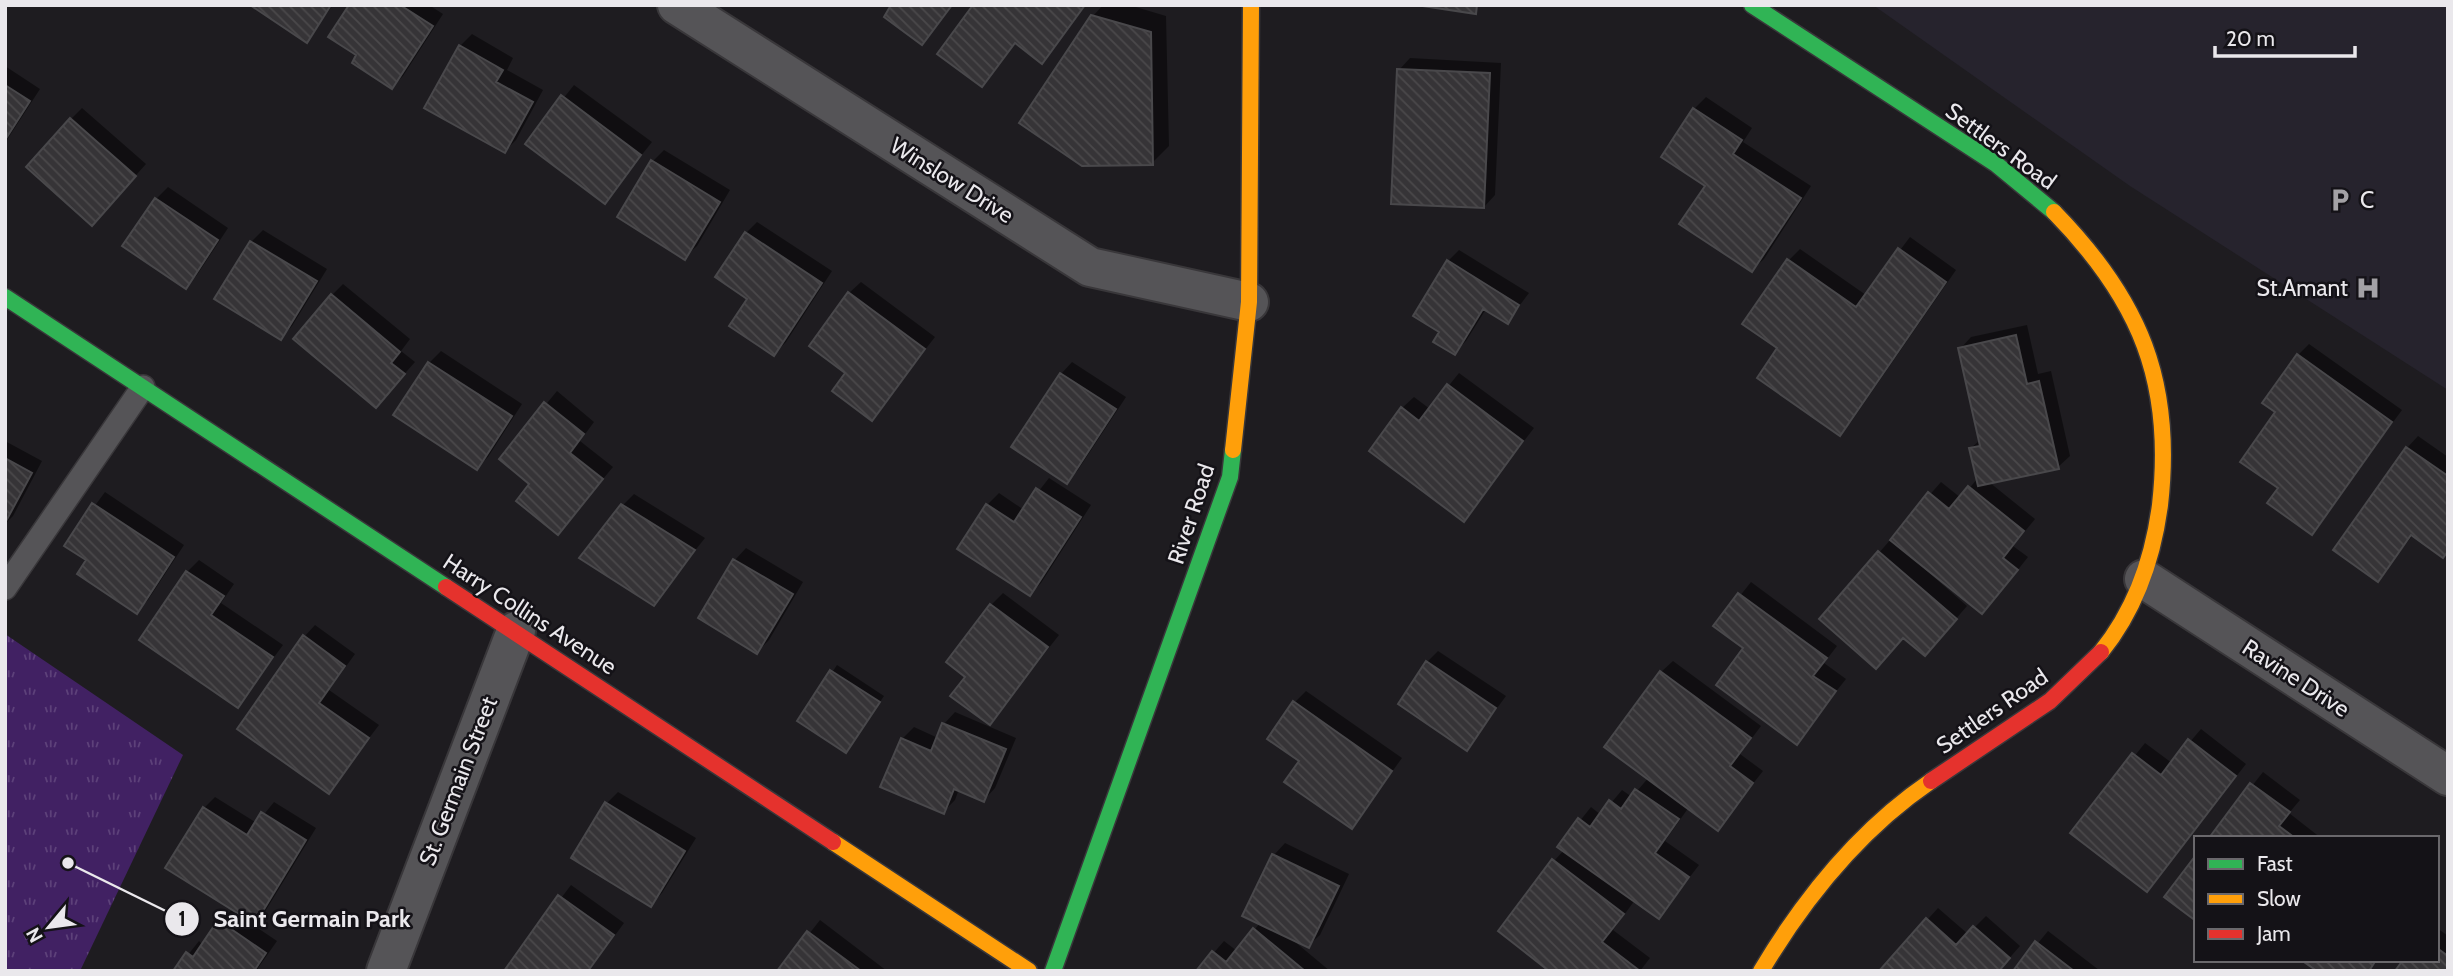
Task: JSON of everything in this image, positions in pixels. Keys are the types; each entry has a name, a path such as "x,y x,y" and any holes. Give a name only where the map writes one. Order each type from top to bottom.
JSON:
{"street":[{"name":"Winslow Drive","path":"677,5 1090,267 1249,302"},
{"name":"River Road","path":"1054,971 1230,477 1249,302 1251,5"},
{"name":"Settlers Road","path":"1752,5 2018,181 2087,246 2115,283 2138,332 2157,384 2165,438 2158,531 2144,579 2117,631 2096,660 2028,720 1942,774 1869,830 1812,895 1760,971"},
{"name":"Harry Collins Avenue","path":"5,298 516,631 1029,971"},
{"name":"Ravine Drive","path":"2144,579 2448,776"},
{"name":"St. Germain Street","path":"386,971 516,631"}],"lane":[{"path":"5,588 143,387"}],"shaded area":[{"name":"St.Amant","path":"1873,5 2448,5 2448,390 2130,186"}],"green space":[{"path":"5,634 183,755 80,971 5,971"}],"building":[{"path":"250,5 331,5 307,43"},
{"path":"349,5 400,5 433,26 392,89 352,63 356,55 328,37"},
{"path":"891,5 952,5 922,45 884,17"},
{"path":"973,5 1085,5 1042,64 1015,43 982,87 937,54"},
{"path":"1416,5 1477,5 1476,14"},
{"path":"1091,15 1151,32 1153,165 1082,166 1019,123"},
{"path":"459,45 503,70 496,82 533,102 505,153 424,108"},
{"path":"1397,69 1490,73 1484,208 1391,204"},
{"path":"5,85 30,101 5,140"},
{"path":"561,95 641,155 605,204 525,144"},
{"path":"1693,108 1742,140 1733,154 1801,198 1752,272 1679,224 1705,186 1661,157"},
{"path":"70,118 136,176 92,226 26,167"},
{"path":"651,160 720,202 685,260 617,217"},
{"path":"155,198 218,240 186,289 122,246"},
{"path":"745,232 822,283 774,356 729,326 747,299 715,277"},
{"path":"250,241 317,281 281,340 214,299"},
{"path":"1898,248 1946,282 1840,436 1757,378 1777,348 1742,324 1787,259 1856,307"},
{"path":"1447,260 1519,305 1508,324 1483,309 1455,355 1433,342 1439,332 1413,316"},
{"path":"848,292 925,349 872,421 832,391 845,373 809,346"},
{"path":"331,294 400,352 391,363 405,374 376,408 293,339"},
{"path":"2016,335 2027,384 2039,381 2059,469 1978,486 1969,448 1980,446 1958,348"},
{"path":"2297,354 2392,422 2312,535 2267,503 2278,488 2240,462 2275,412 2262,403"},
{"path":"428,362 512,416 477,470 393,415"},
{"path":"1060,373 1116,409 1067,484 1011,447"},
{"path":"1447,384 1523,441 1464,522 1369,451 1401,407 1419,421"},
{"path":"544,402 584,434 570,453 603,479 558,535 516,501 529,484 499,459"},
{"path":"2406,447 2448,476 2448,551 2443,558 2411,535 2378,582 2333,550"},
{"path":"5,458 32,473 5,523"},
{"path":"1968,486 2024,531 2003,558 2018,570 1982,614 1890,540 1928,492 1949,509"},
{"path":"1036,488 1081,517 1030,596 957,549 986,504 1014,522"},
{"path":"92,503 174,557 137,614 77,574 86,560 64,546"},
{"path":"621,504 695,550 654,606 579,558"},
{"path":"1878,551 1957,619 1925,656 1903,638 1876,669 1819,619"},
{"path":"733,559 793,594 757,654 698,618"},
{"path":"186,571 224,596 211,615 273,657 238,708 139,640"},
{"path":"1738,593 1827,658 1813,676 1836,691 1797,745 1716,685 1743,648 1713,626"},
{"path":"990,604 1048,647 990,725 950,696 965,677 946,662"},
{"path":"303,635 345,666 319,703 369,738 329,794 237,729"},
{"path":"1426,661 1496,708 1467,751 1398,704"},
{"path":"830,670 880,702 846,753 797,721"},
{"path":"1660,671 1751,738 1730,766 1753,783 1718,831 1604,747"},
{"path":"1293,701 1392,771 1352,829 1284,782 1299,761 1267,739"},
{"path":"942,723 1006,749 984,802 954,789 944,814 880,787 901,738 931,751"},
{"path":"2188,739 2236,776 2147,892 2070,833 2132,753 2161,775"},
{"path":"2250,783 2290,812 2279,826 2292,836 2210,836"},
{"path":"1635,789 1679,819 1655,853 1689,877 1659,919 1557,847 1578,818 1590,827 1609,800 1621,809"},
{"path":"605,802 685,851 651,907 571,858"},
{"path":"203,807 247,835 261,812 306,840 255,924 165,868"},
{"path":"1272,854 1339,886 1309,948 1242,916"},
{"path":"2194,858 2194,920 2164,897"},
{"path":"1552,859 1624,914 1602,942 1640,971 1549,971 1498,931"},
{"path":"558,895 614,935 588,971 504,971"},
{"path":"1926,918 1956,945 1973,926 2010,958 1999,971 1879,971"},
{"path":"218,920 266,953 254,971 173,971 186,952 193,957"},
{"path":"1253,928 1305,971 1196,971 1212,951 1226,962"},
{"path":"807,931 861,971 777,971"},
{"path":"2035,941 2074,971 2013,971"},
{"path":"2439,949 2448,956 2448,971 2395,971 2402,962 2439,962"},
{"path":"2304,962 2375,962 2369,971 2317,971"}],"traffic: fast":[{"path":"1752,5 1996,164 2054,212"},
{"path":"5,297 446,587"},
{"path":"1053,971 1230,477 1233,450"}],"traffic: slow":[{"path":"1233,450 1249,302 1251,5"},
{"path":"2054,212 2084,245 2129,311 2144,345 2155,381 2161,420 2163,461 2160,505 2153,544 2133,601 2101,652"},
{"path":"1761,971 1796,917 1835,867 1880,821 1931,781"},
{"path":"833,842 1029,971"}],"traffic: jam":[{"path":"446,587 833,842"},
{"path":"1931,781 2050,701 2101,652"}],"place":[{"name":"C","path":"2340,200"},
{"name":"St.Amant","path":"2368,288"},
{"name":"Saint Germain Park","path":"68,863"}]}
